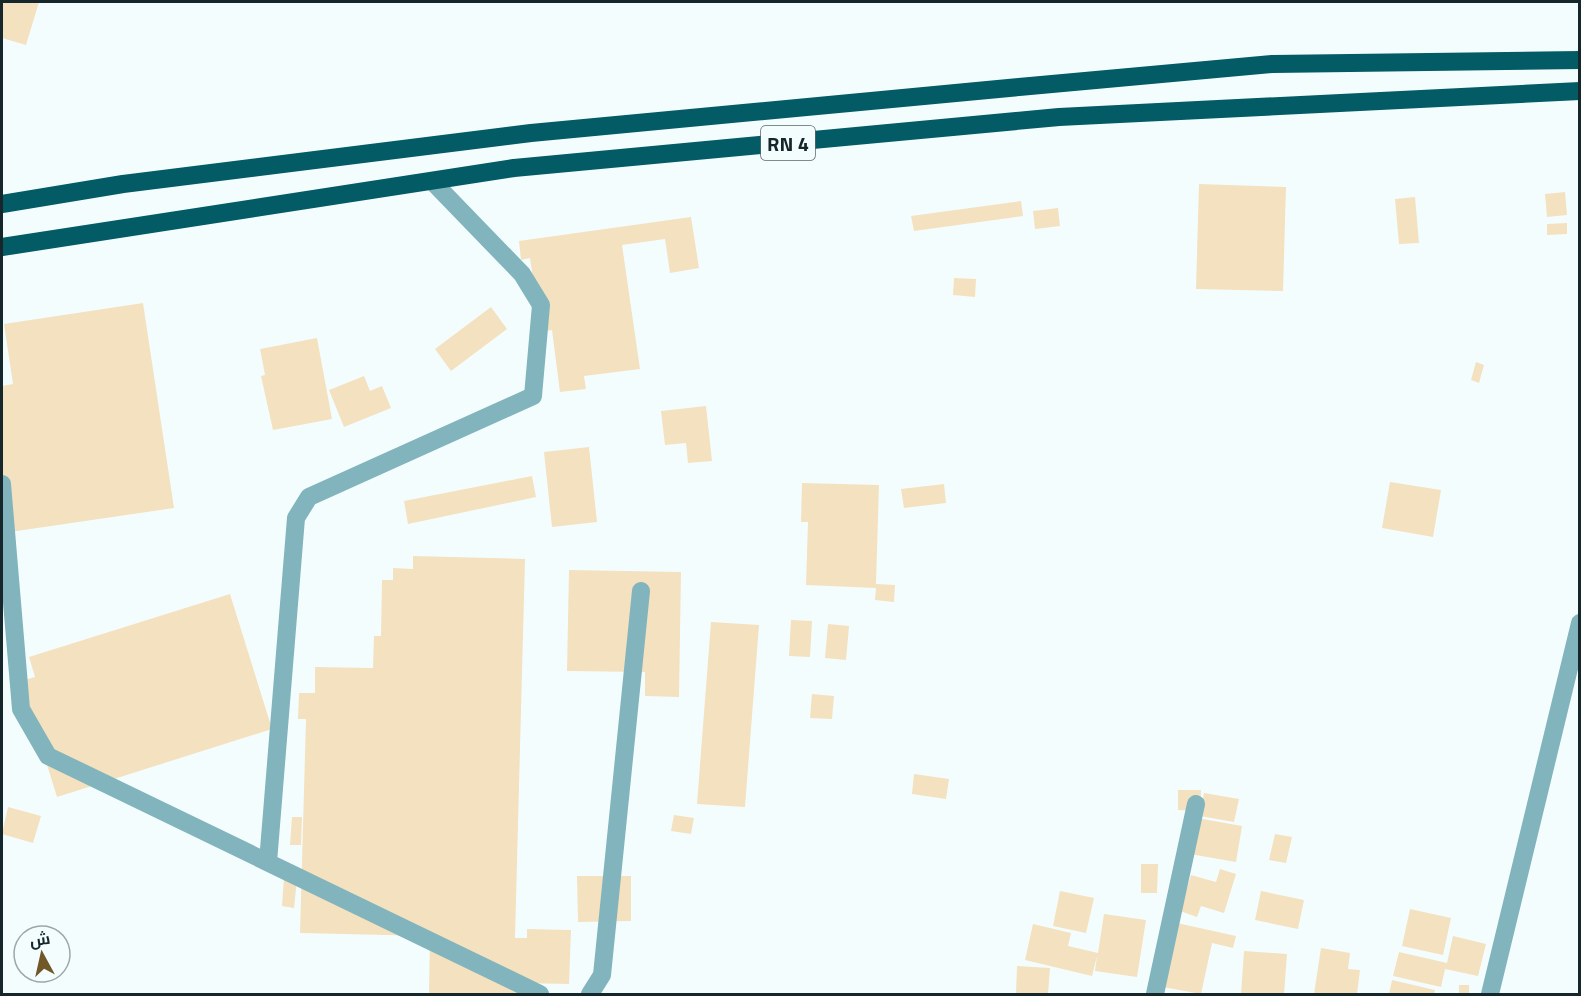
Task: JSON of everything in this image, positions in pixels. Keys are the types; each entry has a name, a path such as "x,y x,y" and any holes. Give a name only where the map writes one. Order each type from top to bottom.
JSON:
{"highway":[{"name":"RN 4","path":"2,204 123,184 531,133 1030,86 1272,64 1580,60"},
{"name":"RN 4","path":"2,247 514,168 1059,117 1580,91"}],"street":[{"path":"268,862 296,518 309,497 533,396 540,305 522,274 432,181"},
{"path":"2,484 21,709 48,756 540,994"},
{"path":"590,994 602,975 641,591"},
{"path":"1491,994 1580,623"},
{"path":"1155,994 1196,804"}],"building":[{"path":"2,2 39,2 26,45 2,38"},
{"path":"1199,184 1286,187 1283,291 1196,289"},
{"path":"1565,192 1567,215 1547,217 1545,194"},
{"path":"1415,197 1419,243 1399,244 1395,199"},
{"path":"1021,201 1023,216 914,231 911,216"},
{"path":"1058,208 1060,226 1035,229 1033,211"},
{"path":"691,217 699,268 670,273 665,239 622,245 640,369 584,376 586,389 560,392 552,330 541,332 530,258 521,260 519,241"},
{"path":"1567,223 1567,234 1547,235 1547,224"},
{"path":"954,278 976,279 975,297 953,295"},
{"path":"143,303 174,508 10,532 2,474 2,386 13,384 4,324"},
{"path":"491,307 507,329 451,371 435,349"},
{"path":"317,338 332,419 273,430 261,376 265,375 260,349"},
{"path":"1476,362 1484,365 1479,383 1471,380"},
{"path":"364,376 370,391 382,386 391,408 344,427 329,390"},
{"path":"706,406 712,461 688,463 686,443 665,445 661,411"},
{"path":"589,447 597,522 552,527 544,452"},
{"path":"532,476 536,497 408,524 404,501"},
{"path":"1390,482 1441,490 1433,537 1382,528"},
{"path":"802,483 879,485 876,584 895,585 894,602 875,600 876,588 806,585 808,522 801,522"},
{"path":"944,484 946,503 904,508 901,489"},
{"path":"413,556 525,559 515,938 527,938 527,929 571,930 569,984 522,983 522,994 429,993 430,936 300,933 306,719 298,719 299,693 315,693 315,667 373,668 374,636 381,636 382,580 393,580 393,568 413,569"},
{"path":"569,570 681,572 679,697 645,696 645,672 567,671"},
{"path":"230,594 272,729 57,797 21,681 35,677 29,657"},
{"path":"791,620 812,621 810,657 789,656"},
{"path":"711,622 759,625 745,807 697,804"},
{"path":"828,624 849,626 846,660 825,658"},
{"path":"812,694 834,696 832,719 810,718"},
{"path":"914,774 949,779 946,799 912,794"},
{"path":"1178,790 1201,790 1200,811 1178,810"},
{"path":"1204,793 1239,799 1234,822 1200,816"},
{"path":"8,807 41,816 33,843 2,834"},
{"path":"674,815 694,818 691,834 671,831"},
{"path":"292,817 302,817 301,845 290,845"},
{"path":"1197,818 1242,826 1236,862 1190,854"},
{"path":"1275,834 1292,837 1286,863 1269,860"},
{"path":"1141,864 1158,864 1157,893 1141,893"},
{"path":"1220,869 1236,874 1224,913 1201,906 1197,917 1180,911 1191,875 1216,882"},
{"path":"577,876 631,876 631,921 578,922"},
{"path":"284,877 297,879 294,908 282,906"},
{"path":"1060,891 1094,898 1086,933 1053,926"},
{"path":"1261,891 1304,900 1298,929 1255,920"},
{"path":"1410,909 1451,918 1443,955 1402,946"},
{"path":"1104,914 1146,920 1137,977 1095,971 1097,956 1092,976 1025,960 1033,924 1071,933 1068,946 1098,953"},
{"path":"1177,923 1236,936 1233,948 1212,943 1201,994 1163,987"},
{"path":"1453,936 1486,944 1478,976 1445,969 1441,987 1393,976 1399,952 1447,963"},
{"path":"1321,948 1350,953 1348,969 1360,970 1357,994 1314,994"},
{"path":"1244,951 1287,954 1284,994 1241,994"},
{"path":"1017,966 1050,968 1048,994 1016,994"},
{"path":"1392,980 1435,990 1434,994 1389,994"},
{"path":"1459,985 1469,985 1469,994 1459,994"}]}
